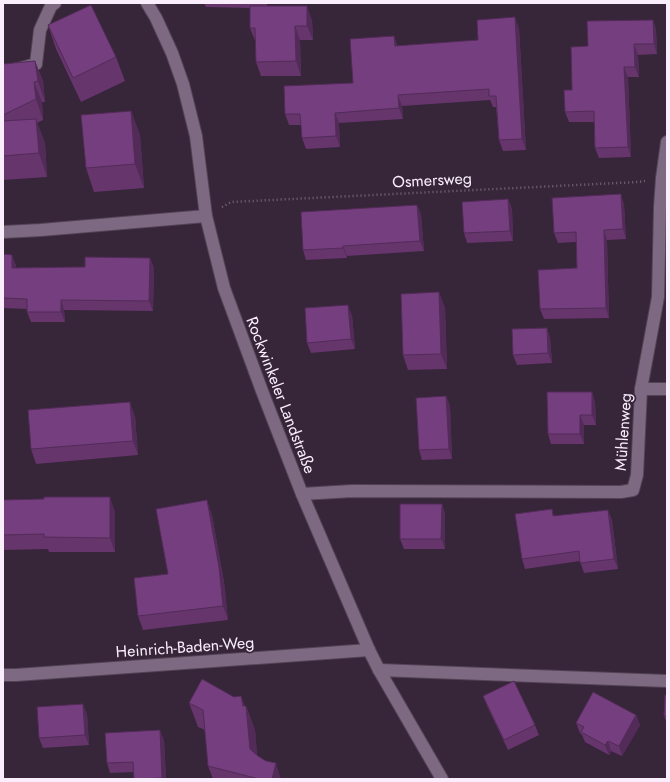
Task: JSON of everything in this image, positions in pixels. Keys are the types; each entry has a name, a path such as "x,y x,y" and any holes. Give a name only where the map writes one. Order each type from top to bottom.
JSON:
{"street":[{"path":"3,73 36,64 40,30 51,6 55,3"},
{"name":"Rockwinkeler Landstraße","path":"147,3 156,18 172,53 183,84 196,136 206,216 224,288 262,391 302,494 369,650 442,779"},
{"name":"Mühlenweg","path":"302,494 352,491 621,492 633,490 637,475 641,389 658,297 660,207 667,142"},
{"path":"3,232 206,216"},
{"path":"641,389 667,389"},
{"name":"Heinrich-Baden-Weg","path":"3,675 369,650"},
{"path":"380,670 667,681"}],"path":[{"name":"Osmersweg","path":"206,216 231,202 638,182 662,178"}],"building":[{"path":"91,5 116,57 73,78 48,25"},
{"path":"250,6 307,6 307,26 295,26 296,61 256,62 255,28 250,28"},
{"path":"515,17 522,139 499,140 496,96 489,96 489,89 398,95 399,108 335,113 336,136 302,138 300,114 285,114 284,86 353,83 350,39 394,36 395,46 478,40 477,20"},
{"path":"653,20 654,44 634,44 635,67 624,67 628,147 595,148 594,111 565,112 564,90 572,90 571,47 588,46 587,21"},
{"path":"35,61 38,81 34,82 36,99 3,115 3,64"},
{"path":"131,111 135,164 86,168 81,115"},
{"path":"36,119 39,153 3,156 3,121"},
{"path":"621,194 623,229 604,230 606,308 540,309 538,270 577,268 576,232 554,233 552,198"},
{"path":"508,199 510,231 464,233 462,202"},
{"path":"417,205 420,241 303,250 301,212"},
{"path":"3,254 12,255 12,268 85,267 85,257 150,258 149,301 61,300 61,312 27,312 27,299 3,298"},
{"path":"439,292 441,354 403,355 401,294"},
{"path":"348,305 351,339 307,343 305,308"},
{"path":"547,328 548,353 513,355 512,329"},
{"path":"547,392 592,392 592,415 580,415 580,434 548,434"},
{"path":"446,396 449,449 419,450 416,398"},
{"path":"130,402 133,441 31,449 28,410"},
{"path":"44,497 110,497 110,538 44,537 44,534 3,535 3,500 44,499"},
{"path":"207,500 219,567 223,606 138,616 134,578 168,574 156,509"},
{"path":"400,504 442,504 441,539 400,539"},
{"path":"552,509 553,516 608,510 614,559 580,563 579,551 522,559 515,514"},
{"path":"202,679 234,697 241,696 243,706 246,706 250,749 266,761 276,763 272,779 259,779 208,766 203,710 189,703"},
{"path":"514,681 535,725 504,740 483,696"},
{"path":"593,692 636,715 619,746 608,741 605,745 581,732 584,727 576,723"},
{"path":"665,695 667,695 667,716 664,716"},
{"path":"83,704 85,735 39,738 37,707"},
{"path":"160,730 162,778 134,779 133,762 107,763 105,733"}]}
